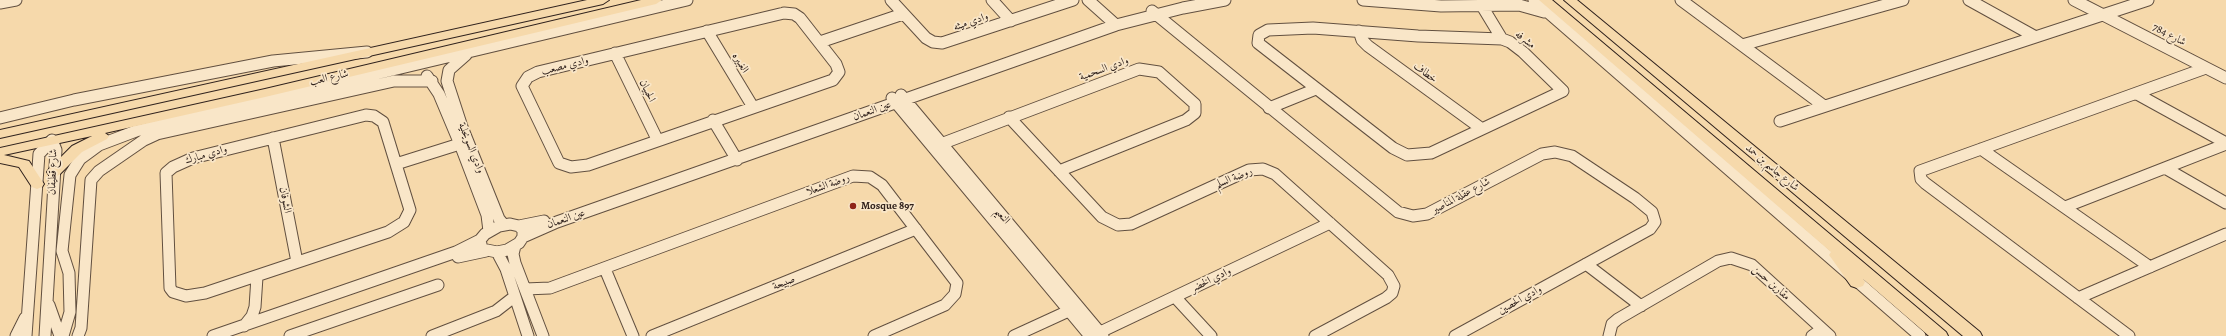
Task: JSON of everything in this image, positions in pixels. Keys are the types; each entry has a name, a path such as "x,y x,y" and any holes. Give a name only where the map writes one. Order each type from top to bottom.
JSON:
{"main road":[{"name":"شارع العب","path":"6,132 603,0"},
{"name":"شارع العب","path":"0,152 265,93 657,0"},
{"path":"578,27 657,0"},
{"name":"شارع جاسم بن حمد","path":"1545,0 1940,336"},
{"name":"شارع جاسم بن حمد","path":"1570,0 1974,336"},
{"path":"1574,35 1589,43 1631,72"},
{"path":"30,127 47,132 52,140 65,131 85,123 235,87 300,67"},
{"path":"265,93 331,84"},
{"path":"54,172 69,155 86,143 149,119"},
{"path":"0,143 14,136 15,133 6,132"},
{"path":"0,160 12,160 24,164 37,184"},
{"path":"1806,221 1842,261 1856,282"}],"street":[{"path":"0,3 16,0"},
{"name":"شارع العب","path":"95,148 130,132 293,98 331,84 688,0"},
{"name":"وادي ميثه","path":"891,0 926,38 937,42 952,41 1073,0"},
{"path":"992,0 1012,21"},
{"path":"1088,0 1114,23"},
{"name":"عين النعمان","path":"488,248 735,157 1114,23 1198,0"},
{"name":"عين النعمان","path":"1154,12 1225,0"},
{"path":"1364,0 1431,6 1484,3"},
{"path":"1409,0 1514,5 1535,9 1554,18"},
{"path":"1514,5 1521,4 1524,0"},
{"path":"1534,0 1856,282 1920,336"},
{"path":"1683,0 1824,106"},
{"path":"1742,45 1903,0"},
{"path":"1969,0 2034,36"},
{"name":"شارع 784","path":"2074,0 2226,78"},
{"path":"1780,121 2034,36 2148,0"},
{"path":"1484,3 1502,39"},
{"name":"شارع عقلة المناصير","path":"1154,12 1392,208 1413,216 1427,214 1542,154 1556,152 1572,156 1642,203 1655,217 1655,222 1650,229 1586,264"},
{"name":"وادي مصعب","path":"778,13 789,13 800,18 838,66 839,72 826,84 752,106 579,166 564,166 556,160 523,89 523,83 528,77 538,72 708,31 778,13"},
{"path":"820,42 903,14"},
{"name":"مشرفه","path":"1321,28 1418,36 1502,39 1510,42 1523,52 1563,91 1424,155 1407,155 1392,148 1260,46 1258,39 1259,35 1268,30 1321,28"},
{"name":"الغبيره","path":"708,31 752,106"},
{"name":"خطاف","path":"1358,31 1362,40 1368,46 1482,129"},
{"path":"430,79 430,70 436,66 446,66 449,70 457,61 475,51"},
{"name":"شارع العب","path":"0,118 74,100 273,61 341,53 370,52"},
{"name":"الحبيان","path":"615,53 657,139"},
{"path":"2129,336 1921,178 1920,171 2206,68"},
{"name":"وادي السحمية","path":"937,145 1134,71 1144,69 1155,70 1163,75 1195,104 1195,113 1186,120 1059,171"},
{"name":"وادي السويحلية","path":"449,70 447,81 487,215 489,231"},
{"path":"389,71 417,71 430,79"},
{"path":"78,336 80,328 91,180 94,175 153,135 293,98 394,81 430,79"},
{"name":"وادي السويحلية","path":"430,79 464,142 499,219 504,225"},
{"path":"1269,108 1316,89"},
{"path":"2137,94 2226,143"},
{"name":"النعيم","path":"898,99 1096,335"},
{"name":"وادي مبارك","path":"374,116 383,122 396,164 410,210 404,222 388,232 195,295 178,295 170,288 165,179 170,170 182,162 357,117 374,116"},
{"name":"روضة السلم","path":"1009,117 1102,217 1118,225 1131,224 1243,173 1256,169 1275,174 1391,278 1394,290 1386,298 1315,336"},
{"path":"713,120 735,157"},
{"name":"الشوفان","path":"272,138 297,262"},
{"name":"شارع قطيفان","path":"26,336 39,154 52,140 56,150 45,336"},
{"path":"396,164 464,142"},
{"path":"2065,206 2226,143"},
{"name":"شارع قطيفان","path":"63,336 70,312 69,273 62,251 70,175 77,162 95,148"},
{"path":"1981,148 2150,267"},
{"path":"2165,168 2226,203"},
{"name":"روضة الشعلا","path":"525,289 550,288 605,269 853,176 870,177 882,185 957,283 955,294 945,305 874,336"},
{"name":"وادي الخضر","path":"1096,335 1330,223"},
{"path":"528,336 518,311 506,269 488,248 489,231 504,225 519,236 514,258 543,336"},
{"name":"صبيحة","path":"652,336 916,229"},
{"path":"2078,298 2226,234"},
{"path":"213,336 456,252 488,248"},
{"path":"235,336 456,257 488,248"},
{"name":"مقارين حسن","path":"1609,336 1612,324 1718,261 1731,258 1742,260 1752,265 1821,334"},
{"path":"1586,264 1641,306"},
{"name":"وادي الحصين","path":"1459,335 1586,264"},
{"path":"605,269 633,336"},
{"path":"244,326 252,316 255,307 257,276"},
{"path":"290,336 438,284"},
{"name":"روضة الشعلا","path":"531,304 550,288"},
{"path":"432,336 496,311 514,297"},
{"path":"1175,297 1211,336"},
{"path":"47,300 60,336"},
{"path":"255,307 261,313 271,316"},
{"path":"1014,336 1074,309"},
{"path":"496,311 518,311"},
{"name":"شارع قطيفان","path":"16,336 27,314"}],"place":[{"name":"Mosque 897","path":"853,206"}]}
